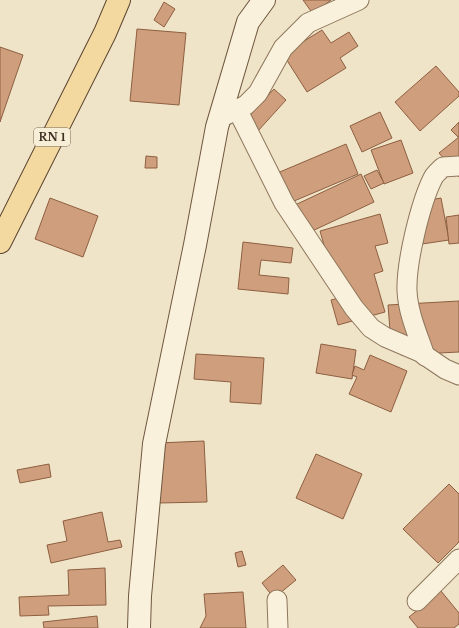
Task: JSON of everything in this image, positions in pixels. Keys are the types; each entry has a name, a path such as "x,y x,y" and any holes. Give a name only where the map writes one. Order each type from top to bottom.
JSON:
{"main road":[{"name":"RN 1","path":"0,242 105,33 119,0"},
{"name":"RN 1","path":"105,33 129,0"}],"street":[{"path":"139,628 140,596 154,444 195,245 228,114 248,22 264,0"},
{"path":"228,114 246,105 258,93 283,48 308,23 359,0"},
{"path":"228,114 284,203 354,308 371,328 385,337 420,352 445,369 459,375"},
{"path":"425,356 412,320 407,292 409,267 420,212 433,177 443,167 459,166"},
{"path":"417,600 459,559"},
{"path":"277,600 278,628"}],"building":[{"path":"303,0 331,0 313,14"},
{"path":"164,2 175,9 164,27 154,20"},
{"path":"137,29 186,33 179,105 130,101"},
{"path":"322,30 331,43 349,32 358,46 340,58 346,68 307,92 283,54"},
{"path":"0,47 23,55 0,122"},
{"path":"436,66 459,92 459,96 420,131 395,102"},
{"path":"274,89 286,100 257,132 245,120"},
{"path":"380,112 392,138 362,152 350,126"},
{"path":"459,122 459,135 458,137 451,130"},
{"path":"459,137 459,177 439,153"},
{"path":"401,140 413,173 384,184 371,150"},
{"path":"346,144 358,174 287,204 275,174"},
{"path":"146,156 157,157 157,168 145,168"},
{"path":"377,170 384,183 371,189 364,176"},
{"path":"361,174 374,202 308,233 295,205"},
{"path":"50,198 98,216 83,257 35,239"},
{"path":"441,198 449,240 422,244 414,203"},
{"path":"380,214 388,243 375,246 383,271 374,274 385,312 338,325 331,300 339,298 320,231"},
{"path":"459,215 459,243 449,244 446,217"},
{"path":"243,242 293,248 291,263 261,260 259,275 289,278 288,294 238,289"},
{"path":"459,301 459,352 401,355 400,342 391,343 388,305"},
{"path":"321,344 356,350 352,379 316,373"},
{"path":"196,354 264,358 261,404 230,402 231,382 194,379"},
{"path":"370,355 407,371 391,412 349,394 357,377 352,375 355,366 364,370"},
{"path":"204,441 207,502 159,503 158,443"},
{"path":"316,454 362,474 343,519 296,498"},
{"path":"49,464 51,477 20,483 17,470"},
{"path":"449,484 459,494 459,542 438,563 403,529"},
{"path":"102,512 108,542 120,540 122,547 51,563 47,545 67,541 63,521"},
{"path":"242,551 246,565 238,567 235,553"},
{"path":"283,565 296,580 274,598 262,583"},
{"path":"105,568 106,605 48,606 49,615 20,616 19,597 69,595 68,570"},
{"path":"441,591 459,613 459,624 454,628 418,628 409,617"},
{"path":"243,592 246,628 200,628 206,616 204,594"},
{"path":"97,616 98,628 44,628 43,622"}]}
